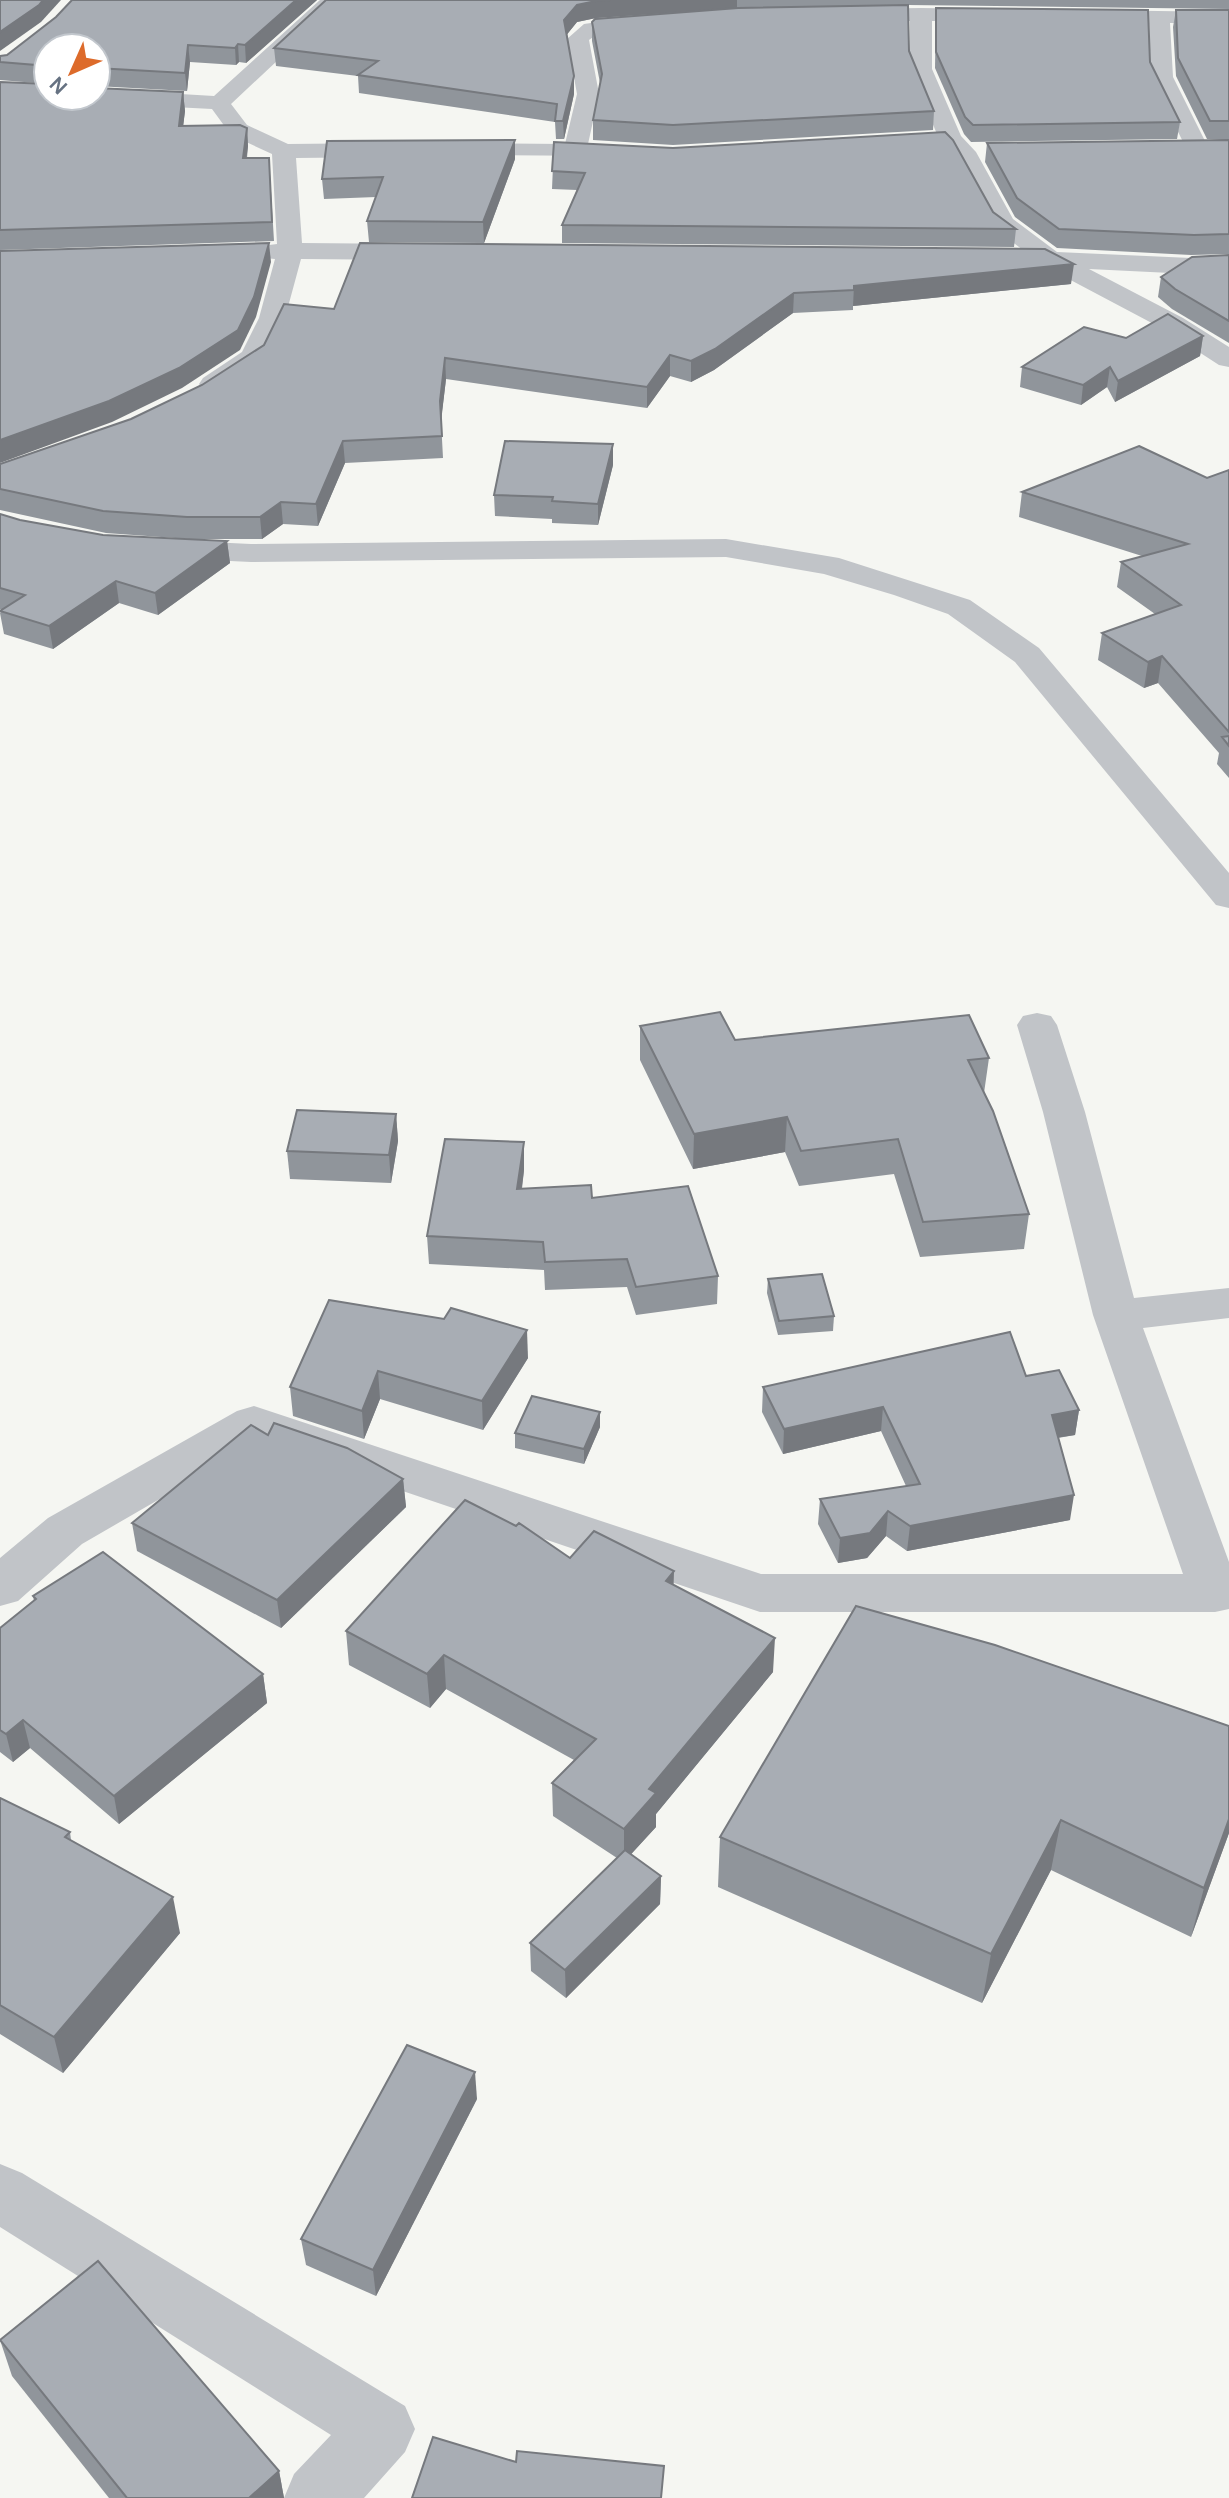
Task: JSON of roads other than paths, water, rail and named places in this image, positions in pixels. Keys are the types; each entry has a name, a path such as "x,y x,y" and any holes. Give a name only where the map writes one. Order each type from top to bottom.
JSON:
{"street":[{"path":"112,97 219,103 332,0"},
{"path":"826,15 907,9 1016,15"},
{"path":"907,9 921,69 958,145 1003,223 1049,258 1174,324 1229,359"},
{"path":"1064,15 1229,18"},
{"path":"1159,16 1162,77 1205,149 1168,149"},
{"path":"575,149 589,109 588,81 578,39 581,33 611,25 674,21"},
{"path":"219,103 239,130 284,151 407,150"},
{"path":"921,140 992,151"},
{"path":"437,150 575,149 631,152"},
{"path":"193,397 254,357 272,318 290,251 284,151"},
{"path":"243,252 432,252"},
{"path":"986,257 1191,266 1229,264"},
{"path":"134,547 251,553 630,552 726,548 828,565 905,588 959,607 1027,655 1229,897"},
{"path":"0,1587 65,1531 254,1423 760,1593 1222,1592 1116,1315 1064,1112 1037,1025"},
{"path":"1116,1315 1229,1303"},
{"path":"0,2193 382,2429 318,2498"}]}
